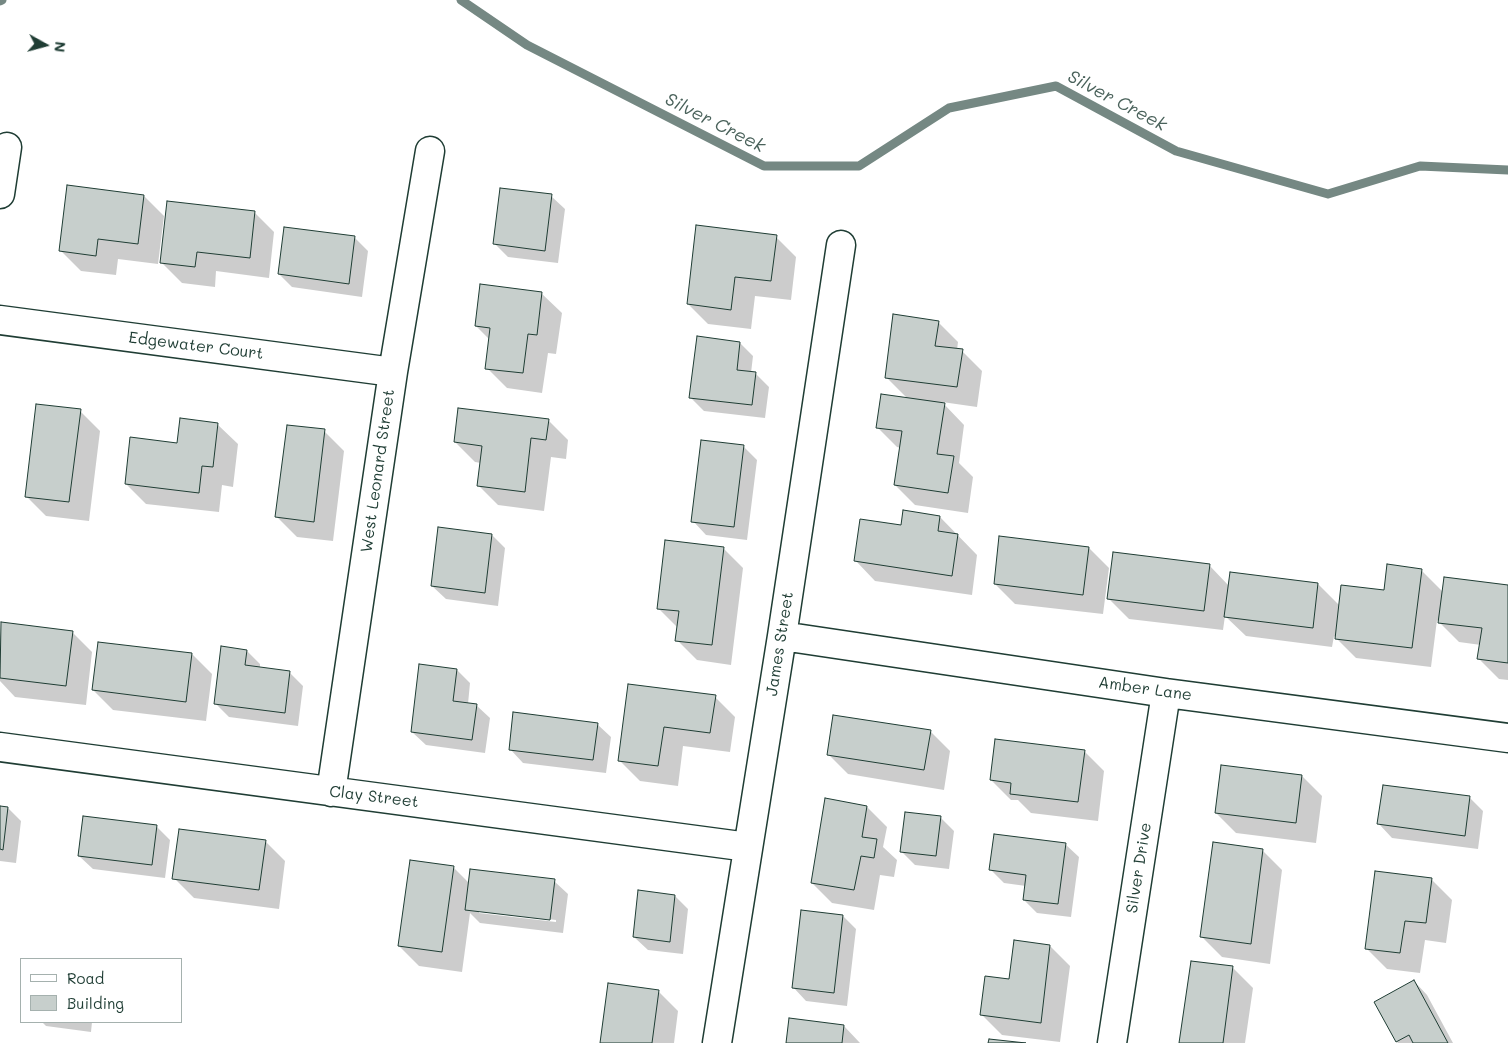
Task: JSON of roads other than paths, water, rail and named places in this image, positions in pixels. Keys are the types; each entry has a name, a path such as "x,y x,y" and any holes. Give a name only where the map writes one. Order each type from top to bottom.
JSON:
{"street":[{"path":"0,194 7,147"},
{"name":"West Leonard Street","path":"331,792 393,372 430,151"},
{"name":"James Street","path":"717,1043 782,636 841,245"},
{"name":"Edgewater Court","path":"0,320 393,372"},
{"name":"Amber Lane","path":"782,636 1166,693 1508,738"},
{"name":"Silver Drive","path":"1112,1043 1166,693"},
{"name":"Clay Street","path":"0,747 748,846"}],"waterway":[{"name":"Silver Creek","path":"461,0 527,45 764,166 859,166 949,108 1056,86 1176,151 1328,194 1420,166 1508,170"}]}
